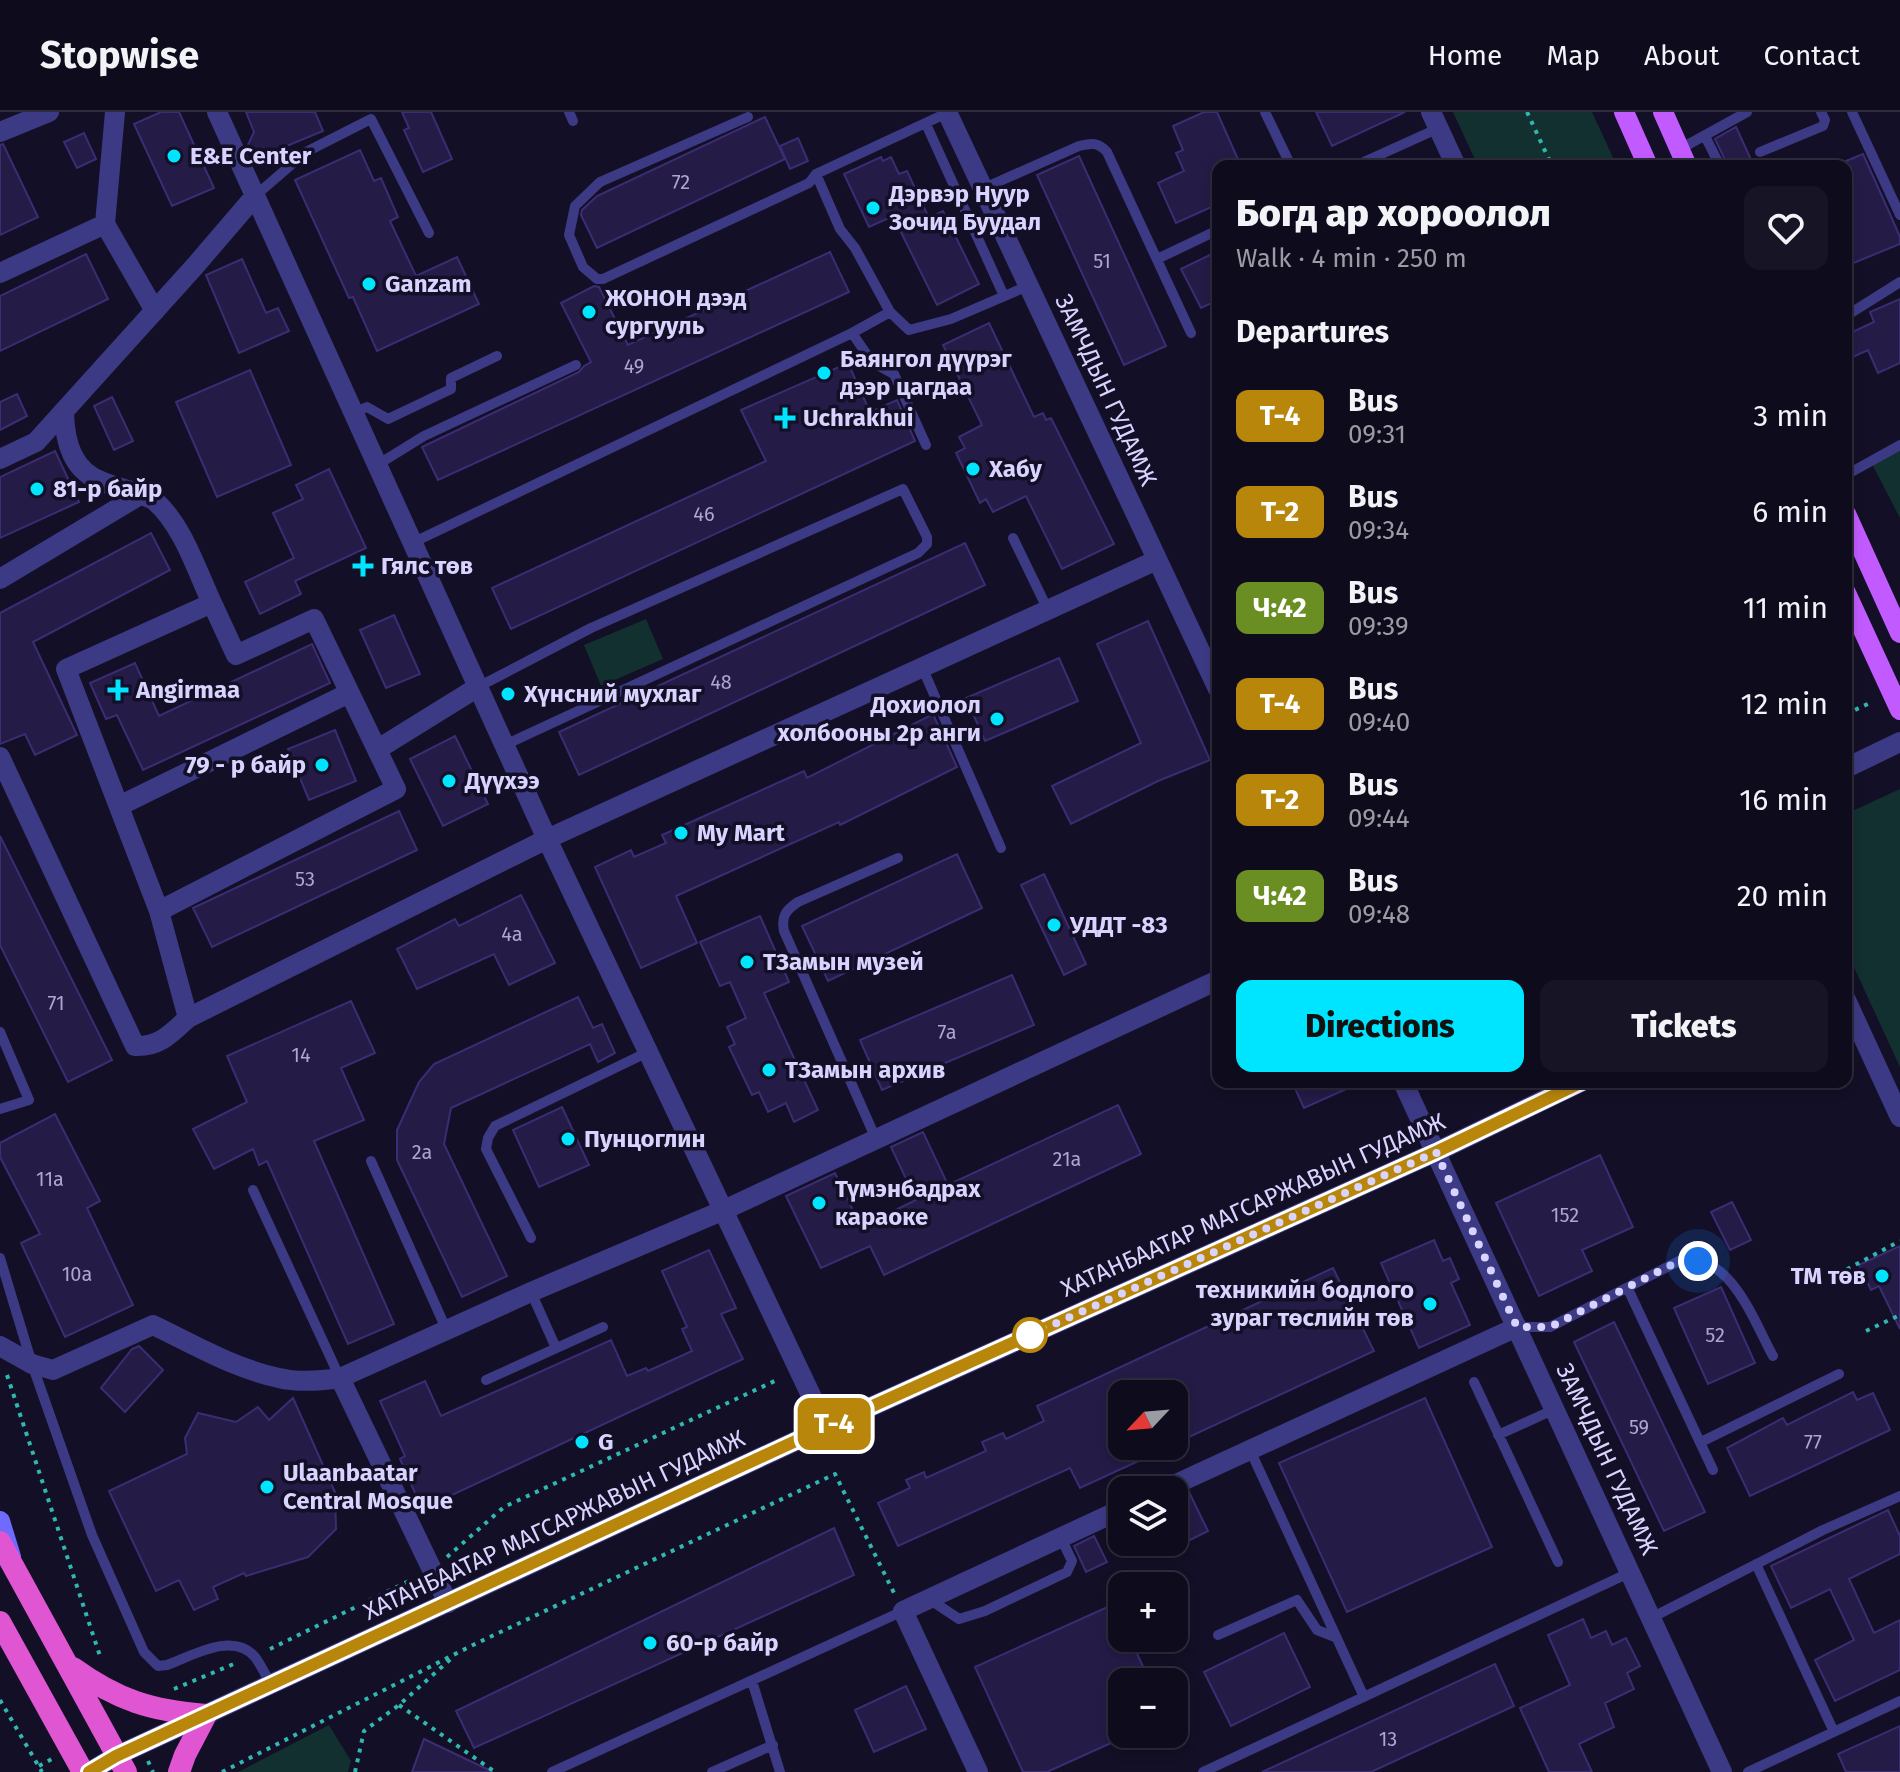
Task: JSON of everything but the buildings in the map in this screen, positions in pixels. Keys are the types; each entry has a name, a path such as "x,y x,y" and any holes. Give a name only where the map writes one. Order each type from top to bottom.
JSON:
{"highway":[{"path":"0,1542 121,1764"},
{"path":"0,1622 86,1772"},
{"path":"66,1662 97,1685 133,1703 169,1712 206,1715 179,1772"}],"main road":[{"path":"1624,112 1645,160"},
{"path":"1663,112 1684,158"},
{"path":"1852,527 1900,633"},
{"path":"1852,606 1900,710"},
{"path":"0,1521 13,1565"}],"street":[{"path":"0,132 49,112"},
{"path":"115,112 105,224 155,311"},
{"path":"217,112 547,839 826,1427"},
{"name":"ЗАМЧДЫН ГУДАМЖ","path":"947,113 1212,676"},
{"path":"1435,120 1453,160"},
{"path":"0,459 36,442 255,196"},
{"path":"0,273 105,224"},
{"path":"64,413 65,439 74,459 86,473 102,482 125,487 153,499 172,522 236,655 314,619 396,789 159,911"},
{"path":"0,579 140,495"},
{"path":"0,757 135,1046 148,1046 163,1041 188,1018 547,839 1157,560"},
{"path":"188,1018 159,911 66,669 212,603"},
{"path":"378,749 478,687"},
{"path":"119,806 349,693"},
{"path":"1852,765 1900,742"},
{"path":"0,1346 32,1364 53,1370 153,1325 246,1368 279,1378 310,1382 340,1378 724,1210 1212,983"},
{"path":"1852,1013 1900,1117"},
{"name":"ЗАМЧДЫН ГУДАМЖ","path":"1406,1088 1631,1572 1717,1768"},
{"name":"ХАТАНБААТАР МАГСАРЖАВЫН ГУДАМЖ","path":"86,1772 121,1764 206,1715 271,1684 826,1427 1436,1152 1569,1088"},
{"path":"1188,1479 1517,1327"},
{"path":"340,1378 448,1603"},
{"path":"978,1772 903,1611 1108,1516"}],"lane":[{"path":"1265,112 1288,160"},
{"path":"1684,158 1705,136 1747,112"},
{"path":"1760,152 1823,126 1825,120 1821,112"},
{"path":"1852,112 1900,215"},
{"path":"748,117 600,182 575,206 569,235 583,267 597,279 603,279 809,183 816,174 947,113"},
{"path":"255,196 306,152 371,119 429,233"},
{"path":"1365,160 1435,120"},
{"path":"926,124 1004,296"},
{"path":"1705,136 1717,160"},
{"path":"982,189 1079,146 1092,143 1101,145 1191,333"},
{"path":"816,174 840,229 855,248 890,312 909,330 951,319 1028,286"},
{"path":"1157,259 1212,233"},
{"path":"1852,312 1900,282"},
{"path":"412,543 890,312"},
{"path":"852,333 872,362 894,374 926,445"},
{"path":"353,413 367,407 388,419 451,389 451,378 497,356"},
{"path":"377,465 424,436 576,365"},
{"path":"1852,472 1900,445"},
{"path":"478,687 591,628 903,489 927,537 927,544 918,553 505,745"},
{"path":"1013,538 1048,610"},
{"path":"922,667 1001,848"},
{"path":"876,1139 784,931 782,919 787,910 798,902 898,858"},
{"path":"0,1032 29,1100 0,1109"},
{"path":"531,1238 486,1149 495,1126 648,1052"},
{"path":"371,1161 448,1331"},
{"path":"253,1190 340,1378"},
{"path":"0,1258 32,1364 92,1535 144,1652 158,1666 220,1645 240,1646 254,1656 271,1684"},
{"path":"1517,1327 1550,1327 1681,1260 1689,1259 1714,1266 1729,1277 1773,1356"},
{"path":"1628,1289 1713,1470"},
{"path":"531,1292 556,1348"},
{"path":"486,1380 603,1327"},
{"path":"1701,1442 1839,1374"},
{"path":"1474,1382 1558,1562"},
{"path":"1498,1435 1555,1409"},
{"path":"1250,1450 1364,1697"},
{"path":"1651,1618 1823,1530 1900,1496"},
{"path":"929,1599 959,1619 985,1611 1067,1572 1072,1561 1061,1538"},
{"path":"1756,1564 1834,1732"},
{"path":"1203,1772 1631,1572"},
{"path":"1218,1635 1297,1600 1317,1630 1335,1637"},
{"path":"552,1772 903,1611"},
{"path":"752,1681 780,1772"},
{"path":"1748,1772 1900,1701"},
{"path":"712,1772 773,1745"}],"path":[{"path":"1527,112 1549,160"},
{"path":"1852,711 1877,700"},
{"path":"1838,1274 1900,1241"},
{"path":"1866,1331 1900,1315"},
{"path":"5,1369 105,1670"},
{"path":"164,1694 254,1656 431,1570 504,1507 799,1370"},
{"path":"222,1772 458,1652 835,1474 903,1611"},
{"path":"355,1772 364,1731 399,1705 458,1652"},
{"path":"0,1700 42,1772"},
{"path":"399,1705 495,1772"}],"green space":[{"path":"1453,112 1592,112 1614,160 1475,160"},
{"path":"1900,449 1900,518 1872,464"},
{"path":"646,619 663,659 601,686 584,645"},
{"path":"1900,789 1900,1067 1852,963 1852,811"},
{"path":"329,1725 351,1761 348,1772 238,1772"}],"bus line":[{"name":"Т-4","path":"89,1772 116,1756 826,1427 1436,1152 1569,1088"}],"place":[{"name":"E&E Center","path":"174,156"},
{"name":"Дэрвэр Нуур Зочид Буудал","path":"873,208"},
{"name":"Ganzam","path":"369,284"},
{"name":"ЖОНОН дээд сургууль","path":"589,312"},
{"name":"Баянгол дүүрэг дээр цагдаа","path":"824,373"},
{"name":"Uchrakhui","path":"785,418"},
{"name":"Хабу","path":"973,469"},
{"name":"81-р байр","path":"37,489"},
{"name":"Гялс төв","path":"363,566"},
{"name":"Angirmaa","path":"118,690"},
{"name":"Хүнсний мухлаг","path":"508,694"},
{"name":"Дохиолол холбооны 2р анги","path":"997,719"},
{"name":"79 - р байр","path":"322,765"},
{"name":"Дүүхээ","path":"449,781"},
{"name":"My Mart","path":"681,833"},
{"name":"УДДТ -83","path":"1054,925"},
{"name":"ТЗамын музей","path":"747,962"},
{"name":"ТЗамын архив","path":"769,1070"},
{"name":"Пунцоглин","path":"568,1139"},
{"name":"Түмэнбадрах караоке","path":"819,1203"},
{"name":"TM төв","path":"1882,1276"},
{"name":"техникийн бодлого зураг төслийн төв","path":"1430,1304"},
{"name":"G","path":"582,1442"},
{"name":"Ulaanbaatar Central Mosque","path":"267,1487"},
{"name":"60-р байр","path":"650,1643"}],"route":[{"path":"1030,1335 1436,1152 1517,1327 1550,1327 1681,1260 1698,1261"}]}
